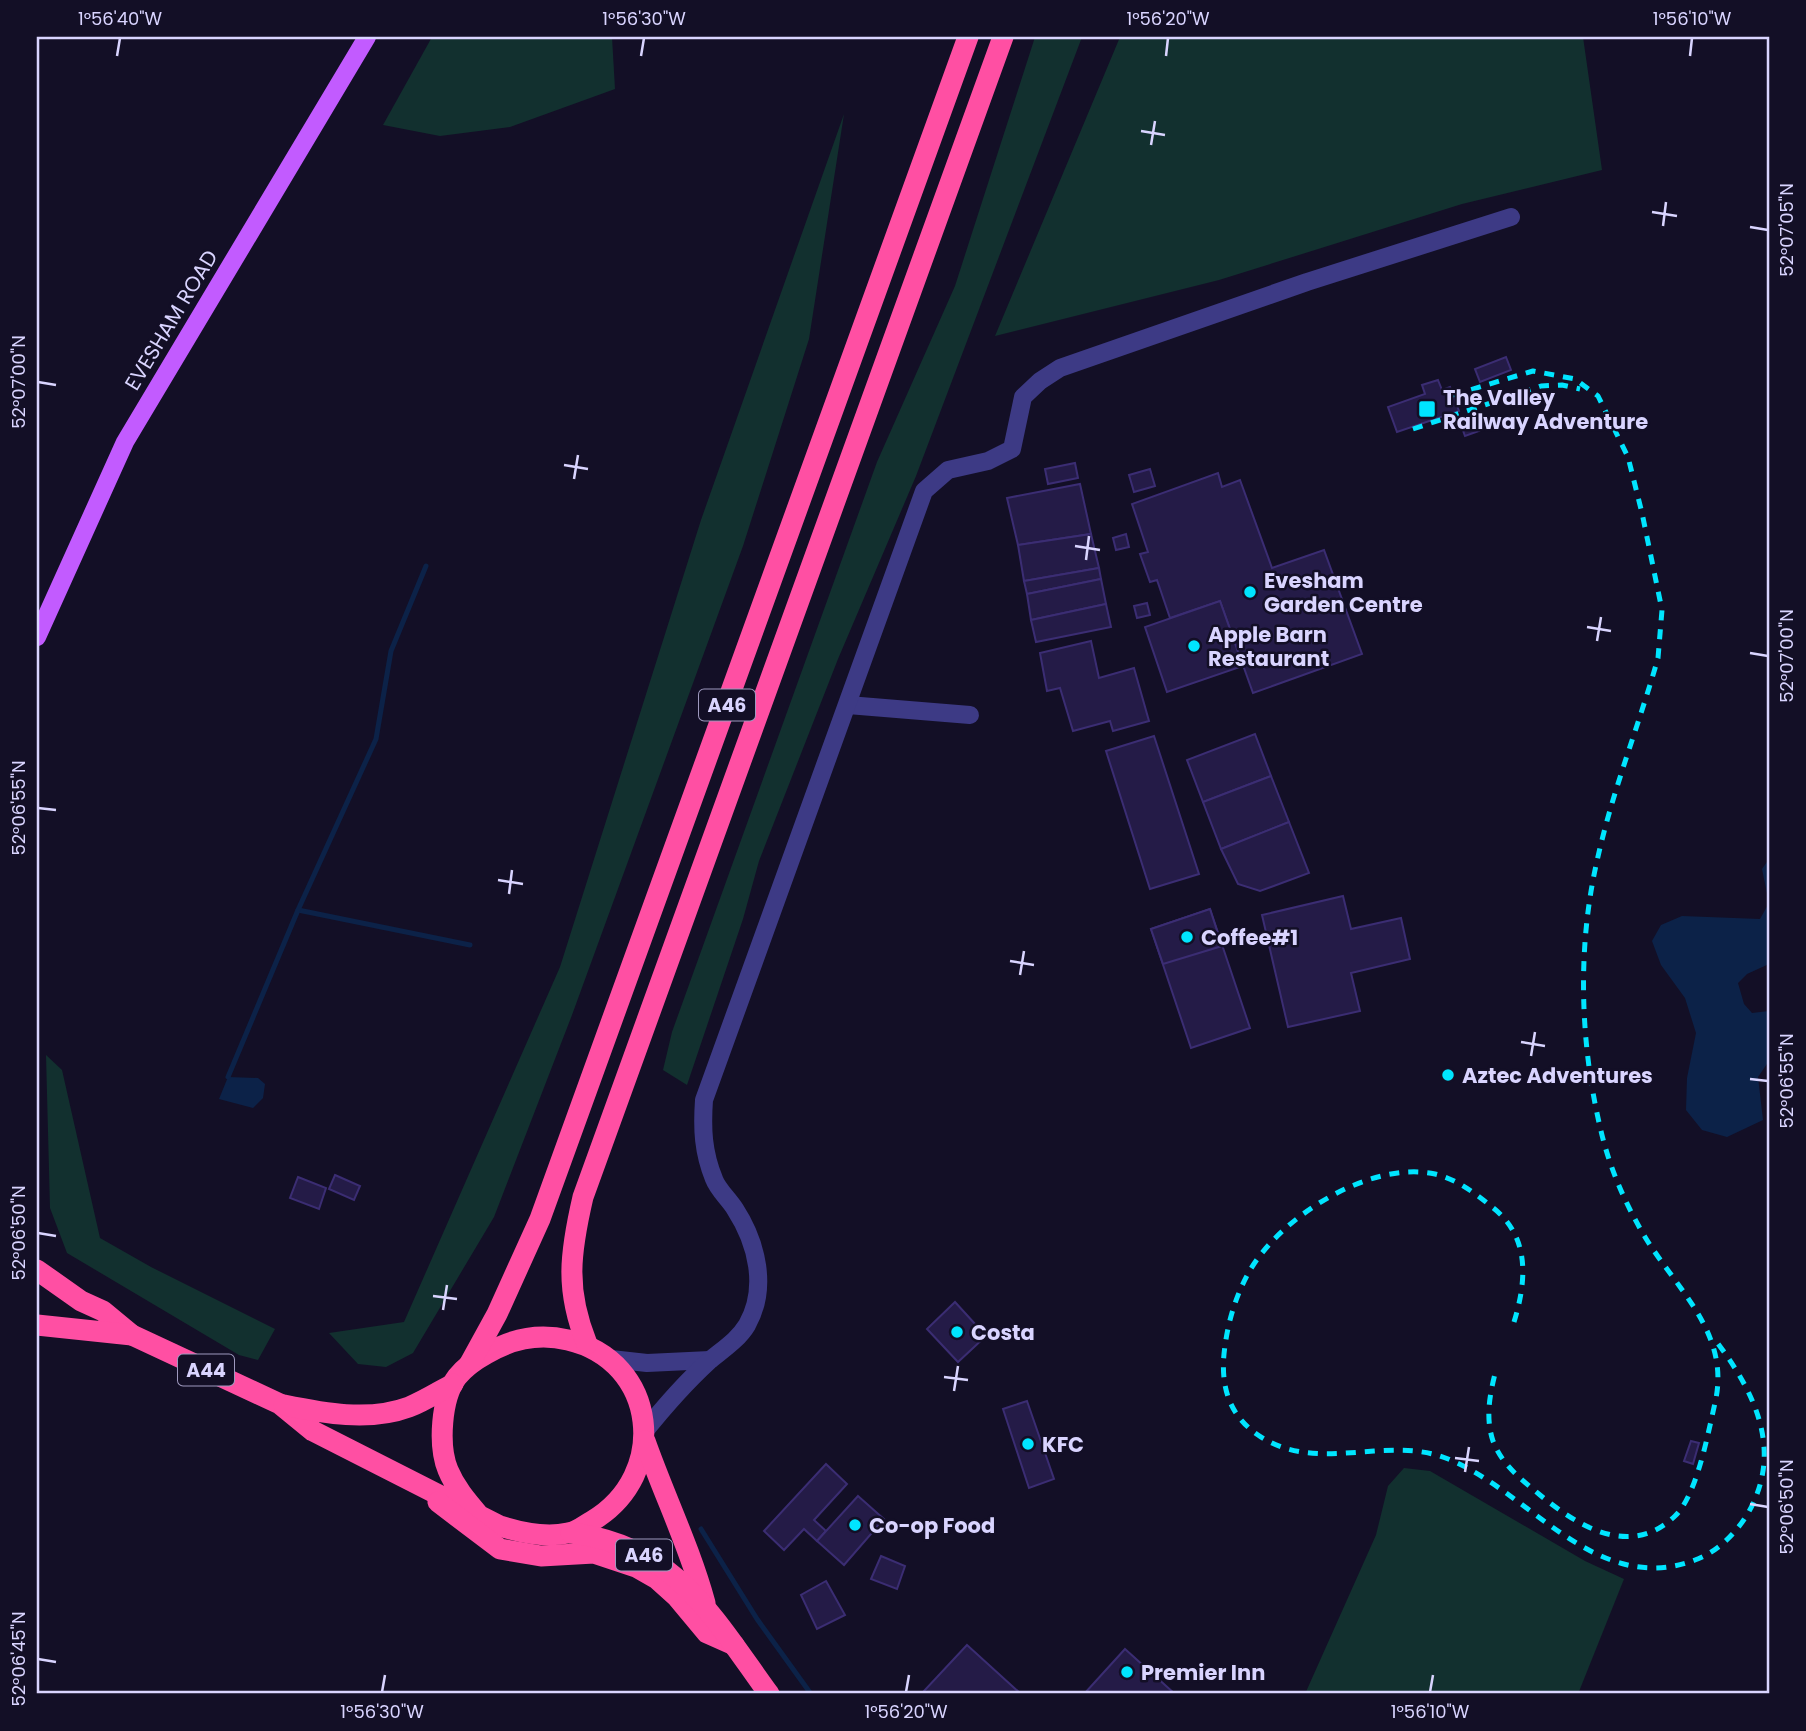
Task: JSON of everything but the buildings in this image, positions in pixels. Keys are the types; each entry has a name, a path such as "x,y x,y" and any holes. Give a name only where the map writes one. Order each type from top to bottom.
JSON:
{"highway":[{"name":"A46","path":"468,1365 497,1314 540,1219 968,37"},
{"name":"A46","path":"587,1344 575,1316 570,1276 572,1245 583,1197 1003,37"},
{"name":"A44","path":"37,1270 81,1301 103,1311 132,1335 280,1404 315,1412 382,1414 409,1407 453,1384"},
{"name":"A44","path":"37,1325 132,1335"},
{"path":"531,1337 557,1337 587,1344 611,1359 630,1381 643,1417 644,1436 636,1475 623,1495 607,1512 571,1533 521,1533 478,1514 457,1489 447,1467 443,1439 453,1384 468,1365 503,1345 531,1337"},
{"name":"A44","path":"280,1404 313,1431 478,1514"},
{"name":"A46","path":"644,1436 668,1507 695,1567 705,1603"},
{"path":"422,1488 485,1540 500,1549 541,1556 594,1553 636,1567 657,1579 677,1597 707,1633 734,1645"},
{"name":"A46","path":"571,1533 601,1536 646,1556 670,1571 705,1603 769,1694"}],"main road":[{"name":"EVESHAM ROAD","path":"37,637 125,442 367,37"}],"street":[{"path":"644,1436 665,1406 746,1327 758,1289 755,1246 735,1209 715,1181 702,1141 704,1100 924,491 948,470 988,461 1012,449 1023,397 1040,381 1083,359 1511,217"},
{"path":"848,705 970,715"},
{"path":"611,1359 647,1363 710,1360"}],"green space":[{"path":"432,37 612,37 615,89 510,127 440,136 383,125"},
{"path":"1035,37 1082,37 916,476 838,659 759,861 743,919 687,1085 663,1070 672,1032 877,462 955,286"},
{"path":"1120,37 1583,37 1602,170 1462,204 1219,280 995,336"},
{"path":"844,114 809,339 743,546 572,1015 494,1217 413,1353 386,1367 358,1364 329,1333 404,1322 560,967 701,520"},
{"path":"46,1055 62,1070 100,1238 151,1267 275,1329 258,1360 239,1355 67,1253 50,1208"},
{"path":"1404,1468 1430,1471 1585,1561 1624,1579 1578,1694 1305,1694 1376,1535 1388,1486"}],"water":[{"path":"1769,859 1769,903 1762,869"},
{"path":"1769,903 1769,964 1747,974 1738,983 1744,1004 1752,1013 1769,1011 1769,1061 1758,1077 1763,1120 1727,1137 1702,1130 1686,1110 1687,1078 1696,1033 1685,998 1661,965 1652,941 1661,925 1682,916 1760,919"},
{"path":"228,1077 258,1078 265,1084 263,1098 253,1108 219,1099"}],"waterway":[{"path":"228,1077 298,910 376,739 391,651 426,566"},
{"path":"298,910 470,945"},
{"path":"701,1529 757,1619 811,1694"}],"railway":[{"path":"1453,395 1533,371 1575,379 1598,396 1628,457 1642,513 1662,610 1658,658 1610,810 1597,861 1586,928 1585,1030 1594,1098 1614,1172 1645,1237 1686,1295 1709,1334 1715,1356 1718,1378 1715,1403 1701,1463 1683,1506 1658,1529 1640,1535 1623,1536 1588,1527 1555,1507 1513,1471 1501,1457 1493,1441 1489,1414 1496,1370"},
{"path":"1413,429 1541,386 1562,385 1580,389"},
{"path":"1514,1322 1523,1275 1522,1260 1513,1231 1504,1219 1472,1192 1443,1176 1410,1172 1383,1176 1356,1184 1329,1197 1304,1213 1263,1251 1244,1282 1230,1322 1223,1366 1226,1389 1240,1419 1258,1435 1280,1446 1325,1454 1394,1450 1440,1456 1471,1470 1592,1552 1624,1564 1658,1568 1695,1560 1715,1549 1733,1534 1753,1504 1763,1473 1764,1453 1757,1413 1740,1376 1716,1341"}],"place":[{"name":"The Valley Railway Adventure","path":"1427,409"},
{"name":"Evesham Garden Centre","path":"1250,592"},
{"name":"Apple Barn Restaurant","path":"1194,646"},
{"name":"Coffee#1","path":"1187,937"},
{"name":"Aztec Adventures","path":"1448,1075"},
{"name":"Costa","path":"957,1332"},
{"name":"KFC","path":"1028,1444"},
{"name":"Co-op Food","path":"855,1525"},
{"name":"Premier Inn","path":"1127,1672"}]}
